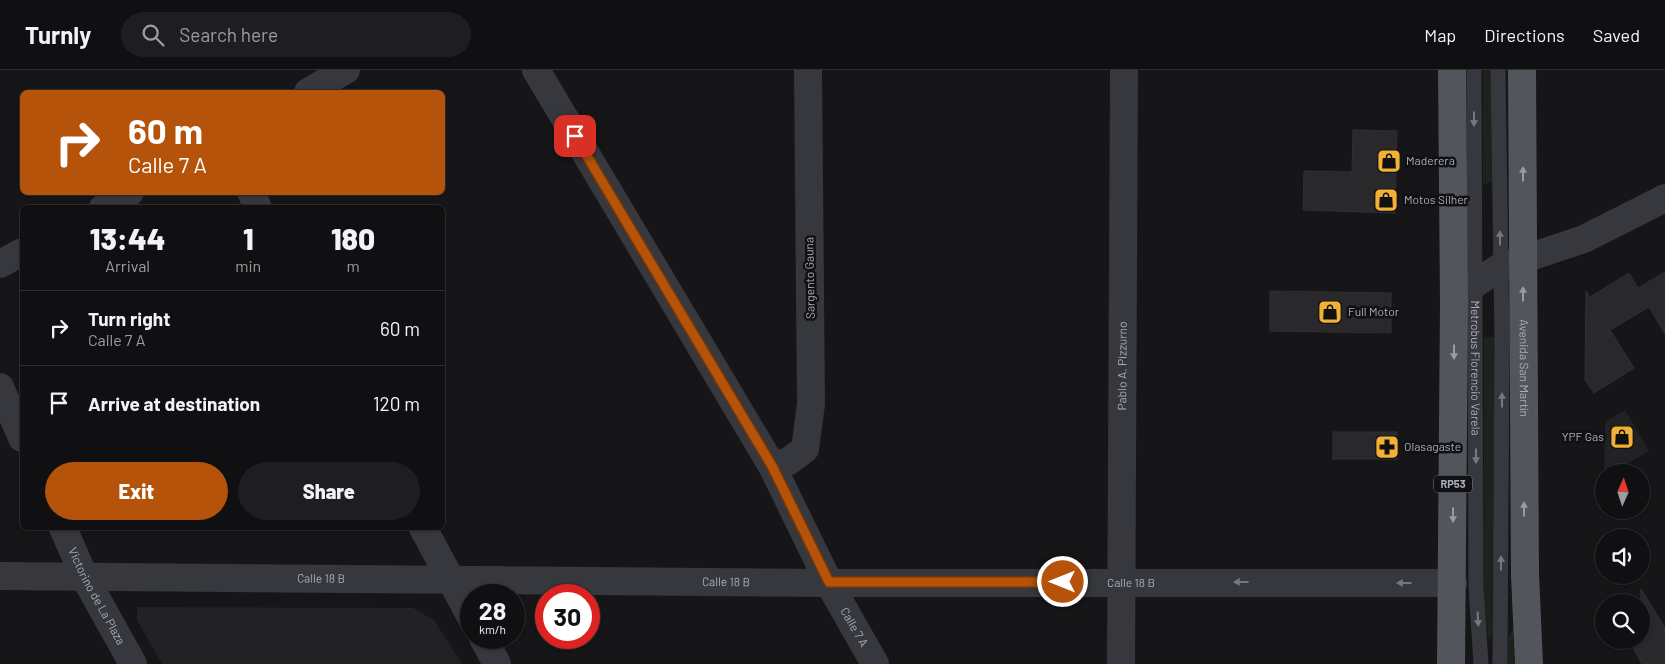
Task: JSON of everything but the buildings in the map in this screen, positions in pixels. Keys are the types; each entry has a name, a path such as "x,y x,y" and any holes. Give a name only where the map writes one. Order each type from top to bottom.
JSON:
{"main road":[{"name":"RP53","path":"1451,664 1454,303 1452,70"},
{"name":"Avenida San Martín","path":"1522,70 1511,262 1528,664"}],"street":[{"path":"311,90 346,70"},
{"name":"Calle 7 A","path":"536,70 772,466 829,582 875,664"},
{"name":"Sargento Gauna","path":"772,466 789,461 805,449 811,404 808,70"},
{"name":"Pablo A. Pizzurno","path":"1121,664 1124,70"},
{"path":"108,205 125,195"},
{"path":"1454,303 1475,284 1511,262 1584,239 1665,198"},
{"path":"0,264 20,253"},
{"path":"0,387 20,433"},
{"name":"Victorino de La Plaza","path":"64,530 84,576 133,664"},
{"path":"424,530 460,597"},
{"name":"Calle 18 B","path":"0,576 829,582 1453,583"},
{"path":"488,649 497,664"}],"lane":[{"name":"Metrobus Florencio Varela","path":"1474,70 1476,587 1481,664"},
{"name":"Metrobus Florencio Varela","path":"1498,70 1511,262 1502,340 1500,664"}],"shaded area":[{"path":"1483,70 1491,70 1492,182 1483,184"},
{"path":"1484,337 1495,337 1492,632 1489,643 1484,603"},
{"name":"YPF Gas","path":"1625,410 1649,451 1627,464 1604,464 1605,422"},
{"path":"137,607 413,608 434,620 462,664 162,664 137,620"},
{"path":"1513,628 1514,664 1508,664 1508,638"}],"place":[{"name":"Maderera","path":"1389,161"},
{"name":"Motos Silher","path":"1386,200"},
{"name":"Full Motor","path":"1330,312"},
{"name":"YPF Gas","path":"1622,437"},
{"name":"Olasagaste","path":"1387,447"}],"route":[{"path":"575,136 772,466 829,582 1063,582"}]}
